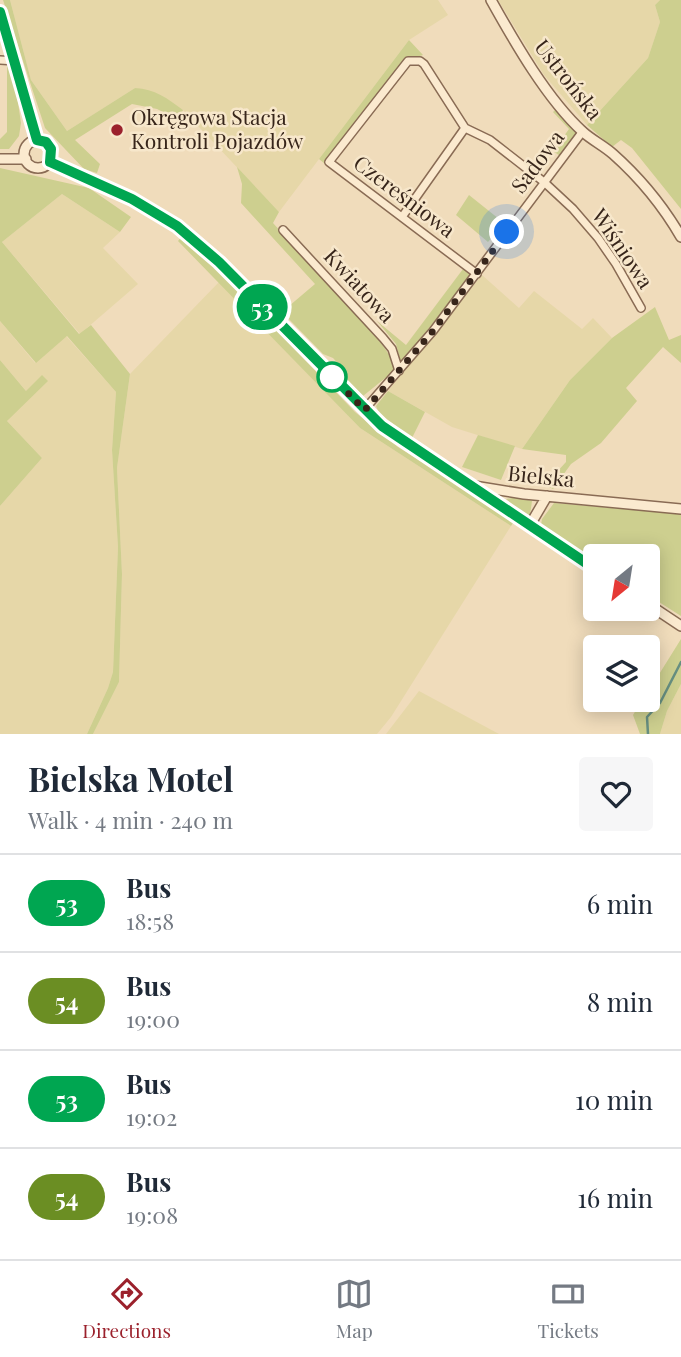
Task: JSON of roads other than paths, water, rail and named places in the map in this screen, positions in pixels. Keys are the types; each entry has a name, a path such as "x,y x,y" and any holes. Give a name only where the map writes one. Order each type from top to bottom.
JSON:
{"street":[{"name":"Ustrońska","path":"491,0 532,68 583,131 638,177 668,214 681,237"},
{"path":"0,12 37,140"},
{"path":"0,60 15,61"},
{"name":"Czereśniowa","path":"477,274 329,162 408,61 420,61 465,128 490,141 544,182"},
{"path":"402,217 465,128"},
{"name":"Sadowa","path":"365,410 477,274 583,131"},
{"path":"37,140 49,145 52,154 50,162 43,167 34,167 26,159 26,147 37,140"},
{"path":"0,159 26,159"},
{"name":"Bielska","path":"50,162 132,199 158,213 193,238 365,410 402,441 472,486 681,509"},
{"name":"Wiśniowa","path":"544,182 573,209 598,238 641,308"},
{"name":"Kwiatowa","path":"283,230 383,338 392,349 399,371"},
{"path":"472,486 583,561"},
{"path":"530,525 547,496"},
{"path":"660,612 681,626"}],"waterway":[{"path":"648,734 647,717 660,703 681,662"}],"place":[{"name":"Okręgowa Stacja Kontroli Pojazdów","path":"117,130"}]}
